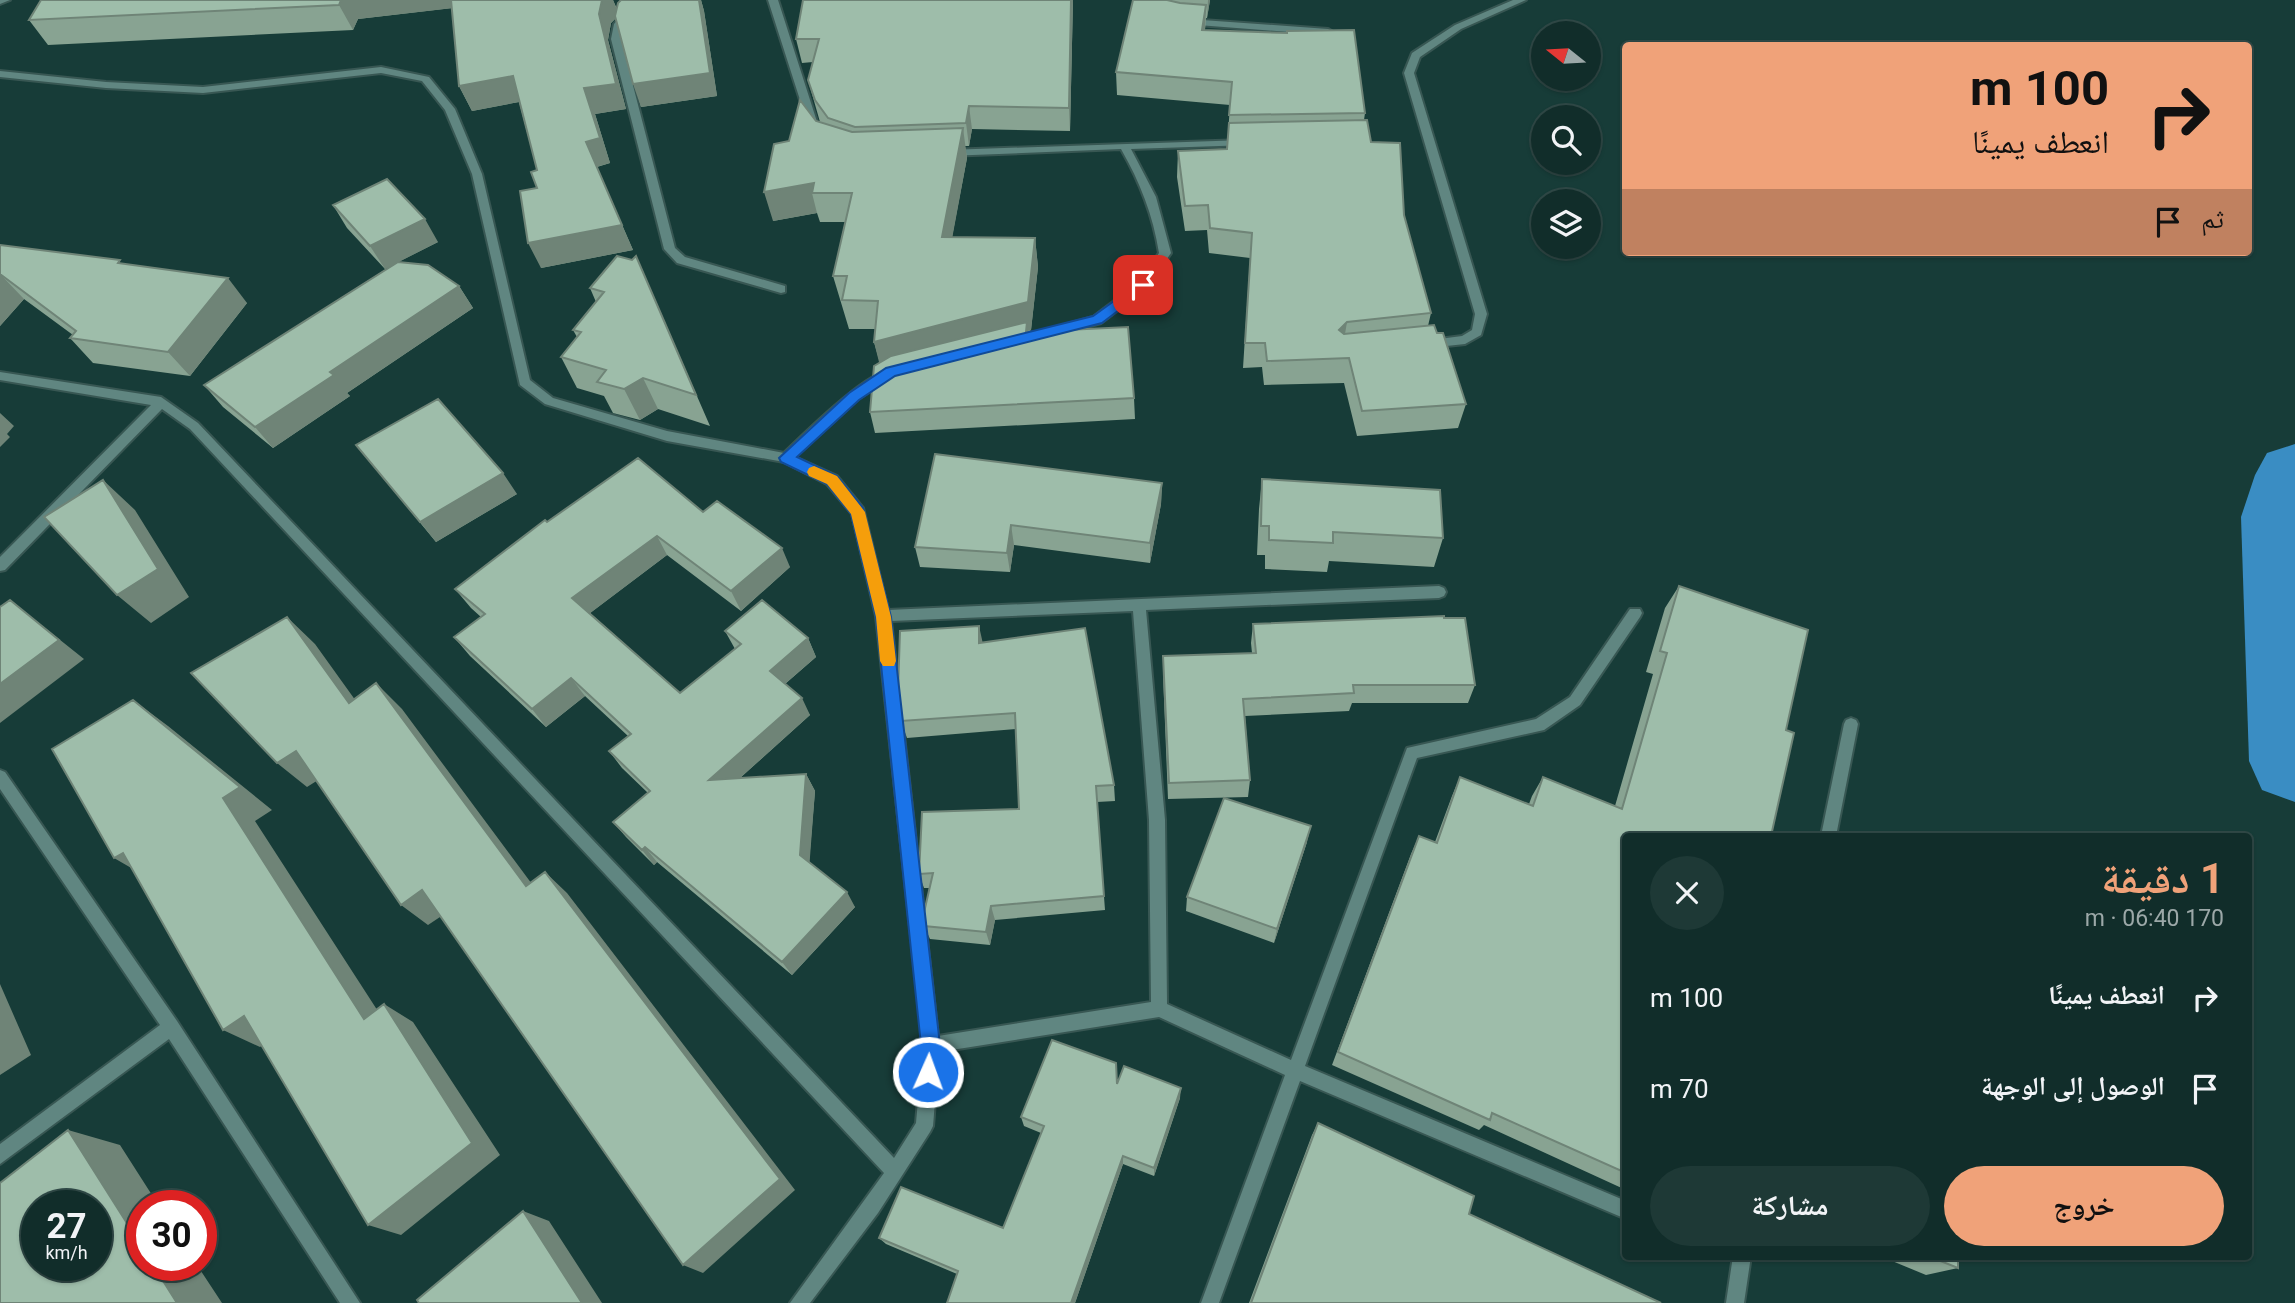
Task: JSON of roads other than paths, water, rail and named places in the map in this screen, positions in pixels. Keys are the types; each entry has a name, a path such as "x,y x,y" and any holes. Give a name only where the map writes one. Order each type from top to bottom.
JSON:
{"street":[{"path":"640,0 619,24 616,39 670,249 681,260 780,289"},
{"path":"773,0 813,126 821,136"},
{"path":"1411,346 1465,340 1477,332 1481,314 1409,73 1416,55 1458,27 1521,0"},
{"path":"1175,20 1344,33"},
{"path":"0,74 106,85 203,90 381,70 425,79 450,109 477,174 524,382 549,401 667,436 786,458 832,480 858,512 883,617 931,1045 924,1126 872,1208 799,1303"},
{"path":"938,153 1262,142"},
{"path":"1032,338 1097,320 1143,285 1164,253 1154,203 1144,178 1124,146"},
{"path":"786,458 854,396 891,372 904,369"},
{"path":"0,376 161,402 194,426 895,1172"},
{"path":"0,566 161,402"},
{"path":"883,617 1439,592"},
{"path":"1139,606 1157,820 1159,1009"},
{"path":"1210,1303 1412,753 1539,725 1575,701 1634,612"},
{"path":"1829,833 1851,724"},
{"path":"0,777 172,1027 351,1303"},
{"path":"931,1045 1159,1009 1294,1070 1622,1208"},
{"path":"0,1155 172,1027"},
{"path":"1735,1303 1740,1260"}],"waterway":[{"path":"2295,475 2282,517 2295,761"}]}
